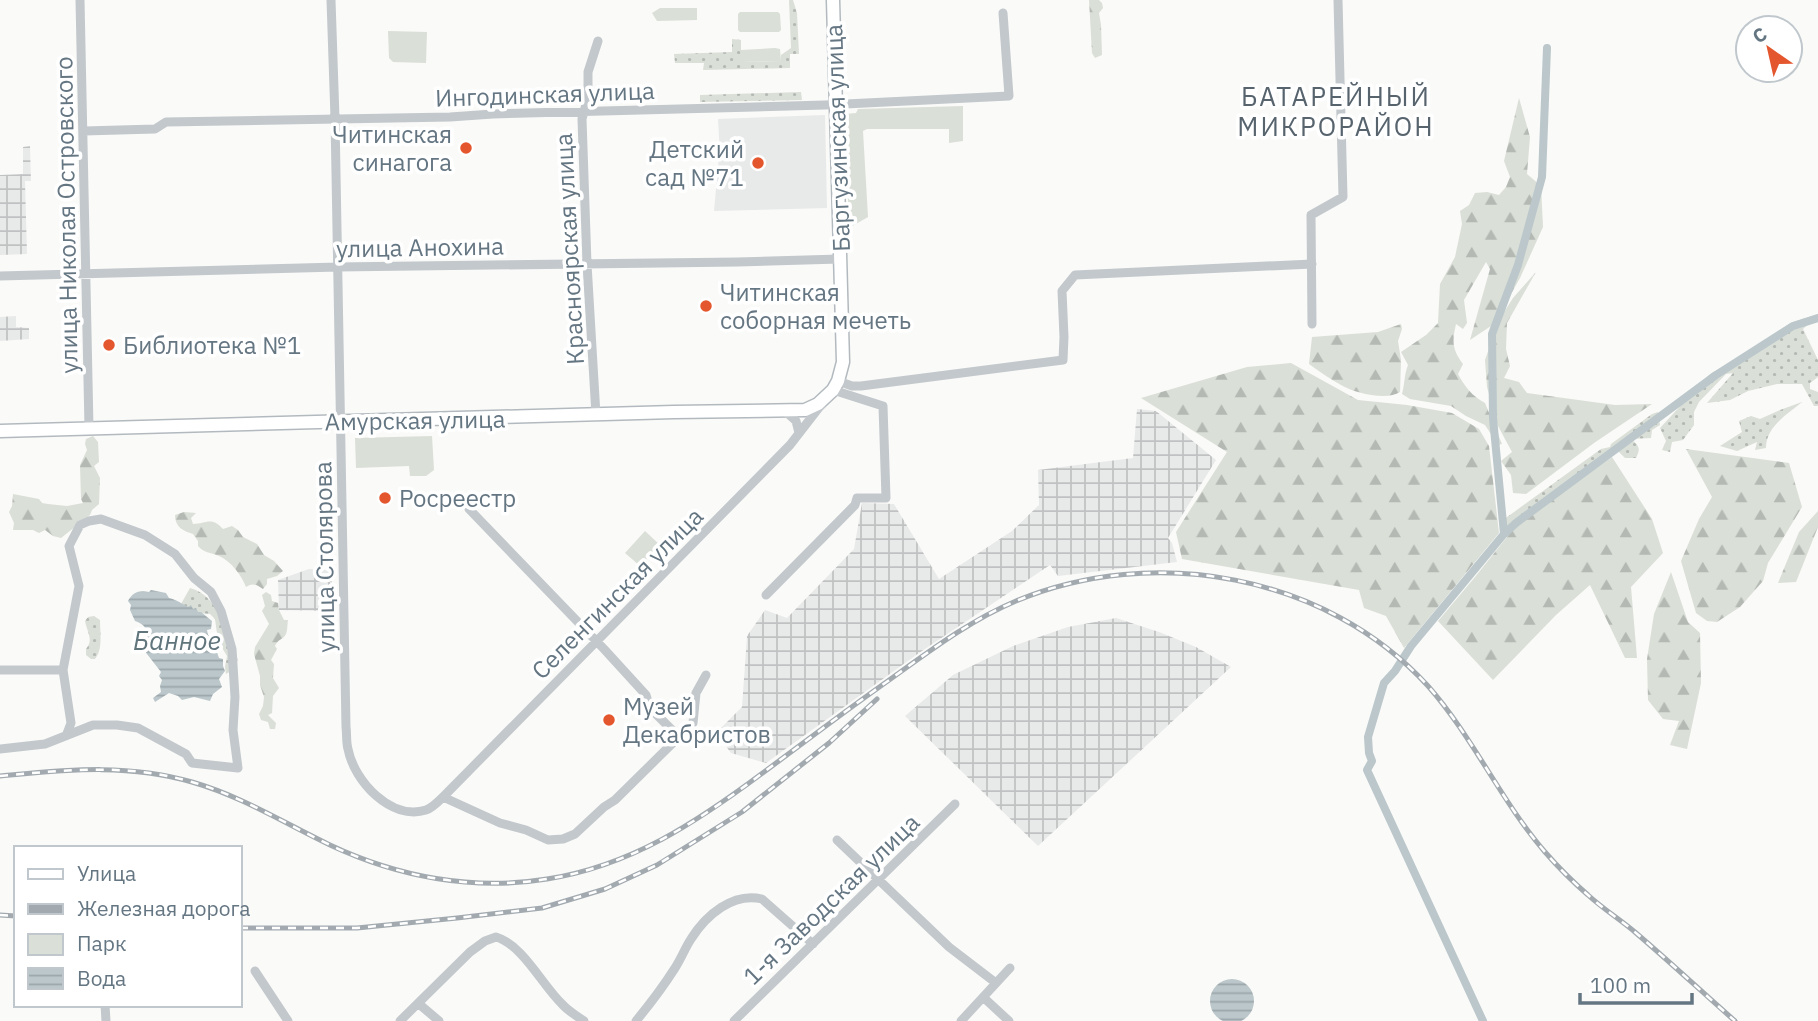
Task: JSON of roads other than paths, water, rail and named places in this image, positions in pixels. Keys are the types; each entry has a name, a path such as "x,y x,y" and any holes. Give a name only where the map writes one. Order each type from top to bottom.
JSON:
{"main road":[{"name":"Баргузинская улица","path":"833,0 843,362 833,390"},
{"name":"Амурская улица","path":"0,431 785,411 805,410 818,404 833,390"}],"street":[{"name":"улица Николая Островского","path":"80,0 89,428"},
{"name":"улица Столярова","path":"331,0 348,750 365,783 383,801 401,812 429,809"},
{"path":"1312,324 1311,215 1343,197 1338,0"},
{"name":"Ингодинская улица","path":"84,131 155,129 166,122 450,117 1009,96 1003,13"},
{"name":"Красноярская улица","path":"596,415 582,120 588,97 588,72 598,41"},
{"name":"улица Анохина","path":"0,276 338,267 840,259"},
{"name":"Амурская улица","path":"833,390 1063,360 1062,291 1075,275 1312,264"},
{"path":"766,595 855,505 857,498 886,498 883,406 833,390"},
{"name":"Селенгинская улица","path":"429,809 446,799 596,641 790,445 833,390"},
{"path":"785,411 796,421 799,433"},
{"path":"468,509 646,695 650,708 679,737"},
{"path":"0,749 45,744 66,736 93,725 138,728 186,754 192,763 238,768 233,730 235,696 232,649 221,611 211,592 194,578 175,554 145,535 101,519 80,525 69,546 79,586 63,670 71,723 66,736"},
{"path":"0,670 63,670"},
{"path":"446,799 500,823 548,840 563,839 575,834 615,800 693,723 696,693 706,675"},
{"name":"1-я Заводская улица","path":"734,1021 955,804"},
{"path":"837,840 949,947 996,984"},
{"path":"636,1021 670,976 700,927 720,907 736,900 752,897 762,900 813,944"},
{"path":"400,1021 470,953 485,941 496,937 507,942 562,1005 584,1021"},
{"path":"961,1021 1010,968"},
{"path":"255,971 288,1021"},
{"path":"983,997 1009,1021"},
{"path":"419,1004 439,1021"}],"water":[{"name":"Банное","path":"151,590 166,593 169,598 188,607 191,605 212,621 211,629 207,630 208,635 211,635 219,658 223,659 225,671 219,679 222,687 213,694 210,701 194,697 182,700 169,693 155,702 153,698 161,692 161,672 140,645 147,632 144,626 135,621 128,601 137,592"},
{"path":"1224,981 1240,981 1252,993 1252,1009 1240,1021 1224,1021 1212,1009 1212,993"}],"waterway":[{"path":"1504,534 1493,418 1492,334 1518,265 1542,177 1547,48"},
{"path":"1483,1021 1367,770 1372,761 1368,737 1384,683 1411,646 1516,523 1716,375 1793,326 1818,318"}],"railway":[{"path":"0,776 96,770 168,776 228,795 330,845 382,866 436,879 464,882 547,879 607,864 635,853 688,824 945,641 1016,601 1069,584 1124,574 1180,573 1235,580 1289,595 1340,617 1387,648 1428,686 1444,706 1514,812 1555,863 1571,880 1636,933 1735,1021"},
{"path":"242,928 357,928 457,918 542,908 605,889 657,865 742,812 829,743 877,699"},
{"path":"0,915 14,916"}],"place":[{"name":"Читинская синагога","path":"466,148"},
{"name":"Детский сад №71","path":"758,163"},
{"name":"Читинская соборная мечеть","path":"706,306"},
{"name":"Библиотека №1","path":"109,345"},
{"name":"Росреестр","path":"385,498"},
{"name":"Музей Декабристов","path":"609,720"}],"district":[{"name":"БАТАРЕЙНЫЙ МИКРОРАЙОН","path":"1336,111"}]}
